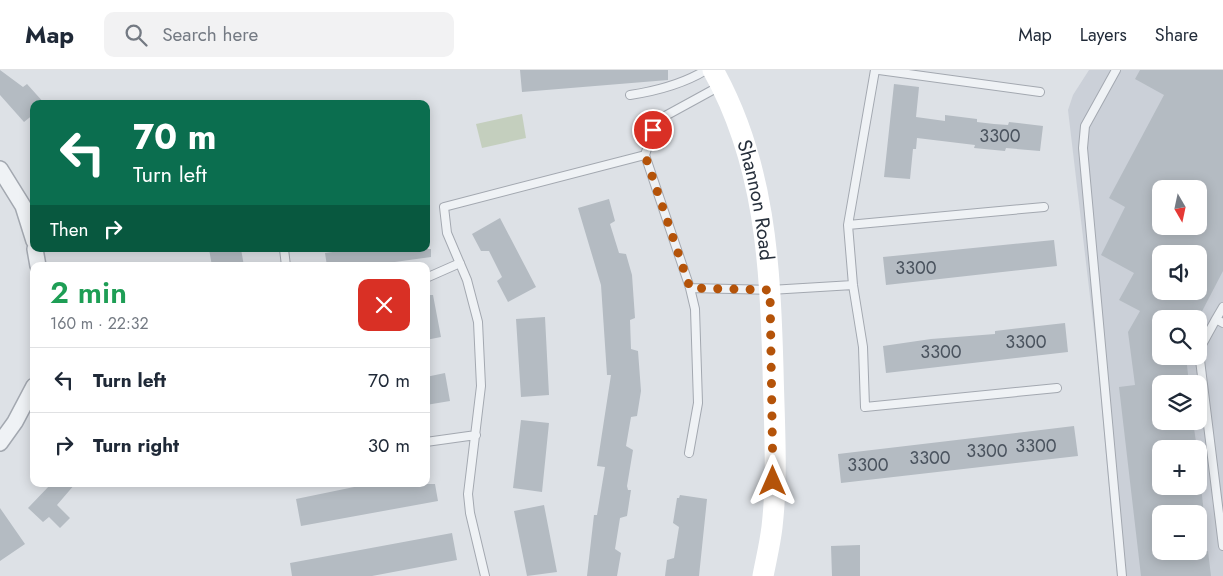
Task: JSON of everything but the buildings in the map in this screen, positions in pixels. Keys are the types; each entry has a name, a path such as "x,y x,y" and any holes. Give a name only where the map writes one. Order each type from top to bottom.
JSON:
{"street":[{"name":"Shannon Road","path":"717,78 748,147 756,178 762,211 770,290 772,527 763,576"},
{"path":"0,169 23,206 30,228"},
{"path":"0,443 15,422 30,394"}],"lane":[{"path":"630,95 653,91 695,77 706,70"},
{"path":"875,70 848,225 853,285 862,347 865,407 1057,388"},
{"path":"879,70 1040,92"},
{"path":"1116,70 1085,126 1083,148 1122,576"},
{"path":"689,453 698,403 695,309 690,288 645,155 653,130 667,115 717,78"},
{"path":"484,576 470,513 468,494 481,386 478,322 467,280 447,233 444,207 645,155"},
{"path":"848,225 1044,207"},
{"path":"430,276 460,263"},
{"path":"690,288 770,290 853,285"},
{"path":"1207,340 1220,321 1223,307"},
{"path":"1201,365 1223,546"},
{"path":"430,441 476,435"}],"shaded area":[{"path":"1089,70 1223,70 1223,576 1117,576 1097,356 1068,110 1073,95"}],"green space":[{"path":"522,114 526,138 482,148 476,124"}],"route":[{"path":"653,130 645,155 690,288 770,290 773,481"}]}
